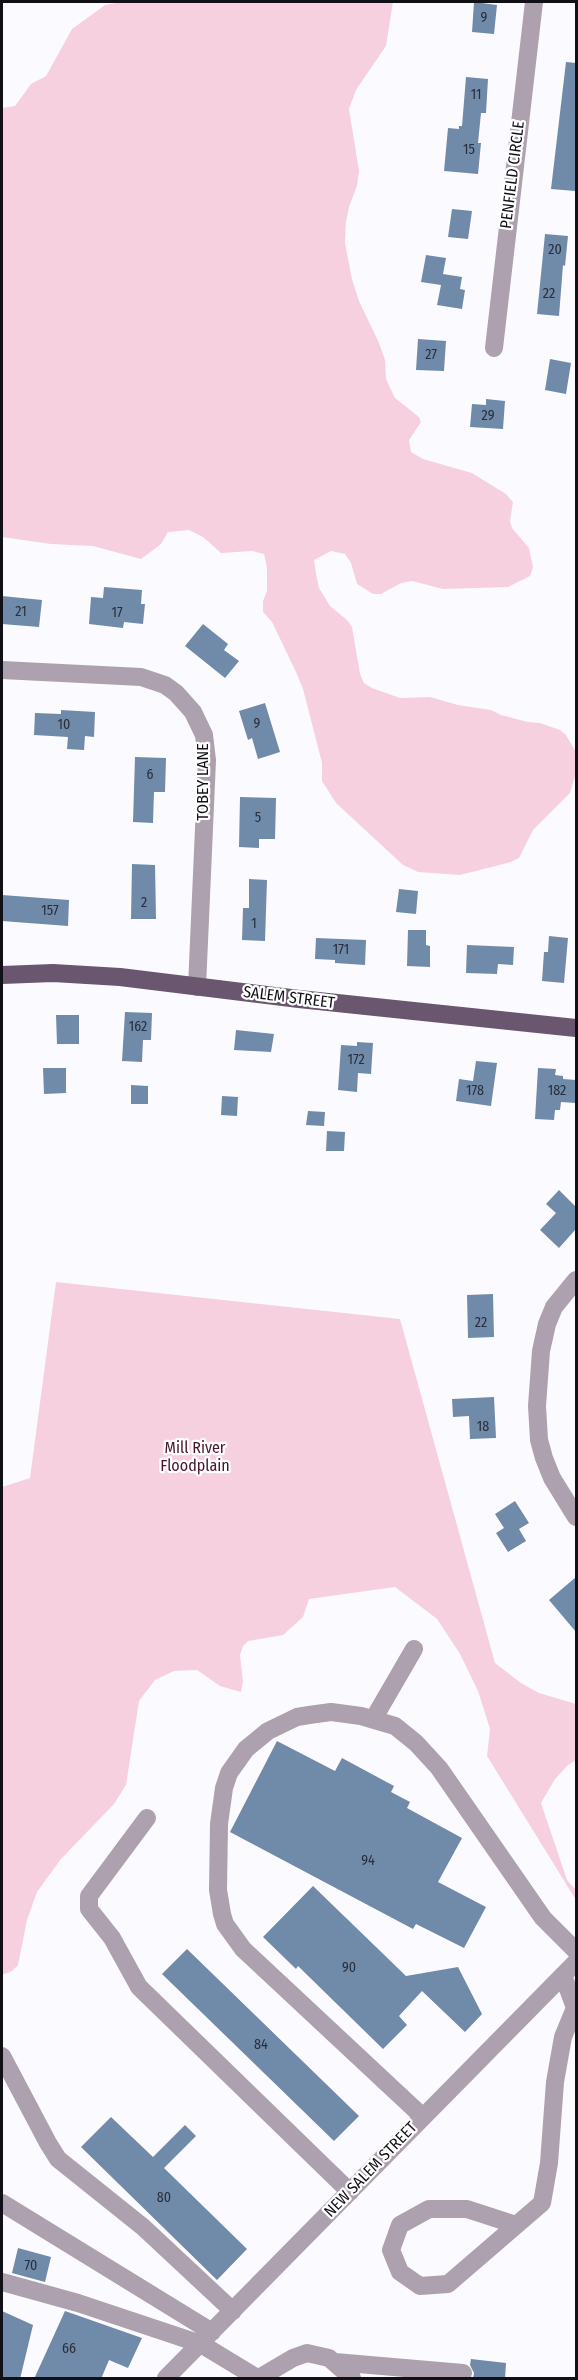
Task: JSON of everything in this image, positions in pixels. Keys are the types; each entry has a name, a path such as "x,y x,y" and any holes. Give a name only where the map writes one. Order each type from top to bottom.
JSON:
{"main road":[{"name":"SALEM STREET","path":"2,975 70,974 576,1028"}],"street":[{"name":"PENFIELD CIRCLE","path":"494,348 534,2"},
{"name":"TOBEY LANE","path":"2,669 141,677 176,693 193,712 204,735 207,760 197,987"},
{"path":"576,1280 554,1307 547,1324 541,1351 537,1406 539,1440 548,1468 558,1490 576,1517"},
{"path":"374,1718 414,1649"},
{"path":"423,2117 243,1949 225,1924 219,1903 219,1824 224,1788 238,1758 256,1740 297,1717 331,1712 374,1718 395,1726 406,1734 439,1768 543,1918 576,1951"},
{"path":"147,1818 89,1896 89,1909 112,1938 139,1987 350,2192"},
{"name":"NEW SALEM STREET","path":"166,2379 576,1962"},
{"path":"516,2225 467,2209 429,2209 400,2225 391,2250 400,2272 420,2286 448,2284 542,2203 549,2163 555,2082 563,2037 575,2008 563,1975"},
{"path":"2,2056 58,2158 143,2227 233,2311"},
{"path":"2,2202 207,2338 258,2379 300,2355 322,2355 335,2362 352,2379"},
{"path":"2,2282 207,2338"},
{"path":"335,2362 463,2373"}],"green space":[{"path":"122,2 393,2 386,46 356,90 349,109 359,171 346,222 345,243 352,279 359,301 379,343 385,360 386,379 395,398 419,417 421,422 409,440 411,452 423,459 472,473 506,494 513,502 510,521 512,528 529,548 533,567 530,576 508,587 443,589 412,581 401,583 381,594 373,594 357,584 351,563 345,554 331,551 314,560 319,588 330,606 352,627 360,674 364,683 400,698 430,697 458,705 491,710 501,715 540,723 560,730 566,735 576,752 576,773 570,793 533,830 519,858 511,862 460,875 418,872 403,865 336,803 322,781 322,763 303,689 272,622 263,612 263,601 267,591 267,568 264,554 252,551 221,553 203,537 189,530 168,532 161,544 141,559 93,546 51,544 2,537 2,108 15,106 31,84 46,76 72,29 105,5"},
{"name":"Mill River Floodplain","path":"56,1282 400,1319 495,1663 521,1683 539,1693 576,1704 576,1760 555,1779 541,1803 567,1880 576,1890 576,1900 487,1756 490,1729 478,1691 460,1654 437,1619 395,1587 309,1599 303,1617 283,1635 248,1641 243,1646 240,1655 243,1682 241,1692 220,1686 197,1670 174,1671 155,1680 139,1701 126,1785 114,1804 61,1859 37,1892 27,1920 18,1965 12,1971 2,1975 2,1487 30,1478"}],"building":[{"path":"474,2 497,5 494,34 472,32"},
{"path":"566,62 576,63 575,191 551,189"},
{"path":"466,77 488,79 486,113 481,113 478,174 444,171 448,128 459,129 459,126 462,126"},
{"path":"452,209 472,211 468,239 448,237"},
{"path":"545,234 568,236 559,316 537,314"},
{"path":"426,255 446,258 443,274 462,277 460,289 465,290 462,309 437,305 441,285 421,282"},
{"path":"418,339 446,341 444,371 416,370"},
{"path":"550,359 571,363 566,394 545,390"},
{"path":"486,399 505,401 503,429 470,427 472,404 486,405"},
{"path":"104,587 142,590 141,604 145,604 143,624 124,622 123,628 89,624 91,597 103,598"},
{"path":"2,596 42,600 39,627 2,624"},
{"path":"203,624 228,644 224,650 239,661 225,678 185,646"},
{"path":"265,703 280,752 258,759 252,738 248,740 239,711"},
{"path":"61,710 95,712 94,737 85,736 84,750 67,749 68,737 34,735 35,713 61,714"},
{"path":"135,757 166,758 165,792 154,792 153,823 133,822"},
{"path":"240,797 276,798 275,839 259,839 259,848 239,847"},
{"path":"132,864 155,865 156,919 131,919"},
{"path":"249,879 267,880 265,941 242,940 243,908 249,908"},
{"path":"399,889 418,891 416,914 396,912"},
{"path":"2,895 69,900 68,926 2,921"},
{"path":"408,930 426,930 426,945 430,946 430,967 407,966"},
{"path":"549,936 568,938 564,983 542,981 544,952 548,952"},
{"path":"316,938 366,940 365,965 315,959"},
{"path":"467,945 514,947 513,965 498,964 497,974 466,973"},
{"path":"125,1012 152,1013 151,1040 143,1040 142,1062 122,1061"},
{"path":"56,1015 79,1015 79,1044 57,1044"},
{"path":"236,1030 274,1034 271,1052 234,1050"},
{"path":"357,1042 373,1043 371,1074 358,1073 357,1092 338,1090 341,1045 357,1046"},
{"path":"476,1061 497,1063 491,1106 456,1101 459,1079 473,1081"},
{"path":"43,1068 66,1068 66,1093 44,1094"},
{"path":"538,1068 556,1069 555,1075 563,1076 563,1079 576,1080 576,1103 561,1102 560,1110 555,1110 554,1120 535,1119"},
{"path":"131,1085 148,1086 148,1104 131,1104"},
{"path":"222,1096 238,1097 237,1116 221,1115"},
{"path":"308,1111 325,1112 324,1126 306,1125"},
{"path":"327,1131 345,1132 344,1151 326,1151"},
{"path":"559,1190 576,1207 576,1229 559,1248 540,1230 556,1213 546,1204"},
{"path":"493,1294 494,1337 468,1338 467,1295"},
{"path":"494,1397 496,1438 470,1439 469,1416 453,1417 452,1399"},
{"path":"515,1501 529,1523 519,1529 526,1541 508,1552 496,1533 504,1528 495,1514"},
{"path":"576,1577 576,1632 549,1600"},
{"path":"277,1741 335,1771 342,1758 394,1786 391,1792 410,1802 407,1808 462,1838 438,1882 486,1907 464,1948 416,1924 413,1929 230,1832"},
{"path":"313,1886 406,1976 458,1967 482,2014 465,2032 422,1991 399,2016 407,2025 383,2049 298,1966 296,1969 263,1937"},
{"path":"187,1949 359,2116 334,2141 162,1974"},
{"path":"111,2117 153,2157 185,2125 196,2136 164,2168 247,2249 217,2280 81,2147"},
{"path":"18,2248 51,2257 45,2282 12,2273"},
{"path":"2,2311 33,2325 20,2379 2,2379"},
{"path":"65,2311 142,2338 128,2368 109,2360 101,2379 34,2379"},
{"path":"471,2359 506,2363 505,2379 473,2379"}]}
